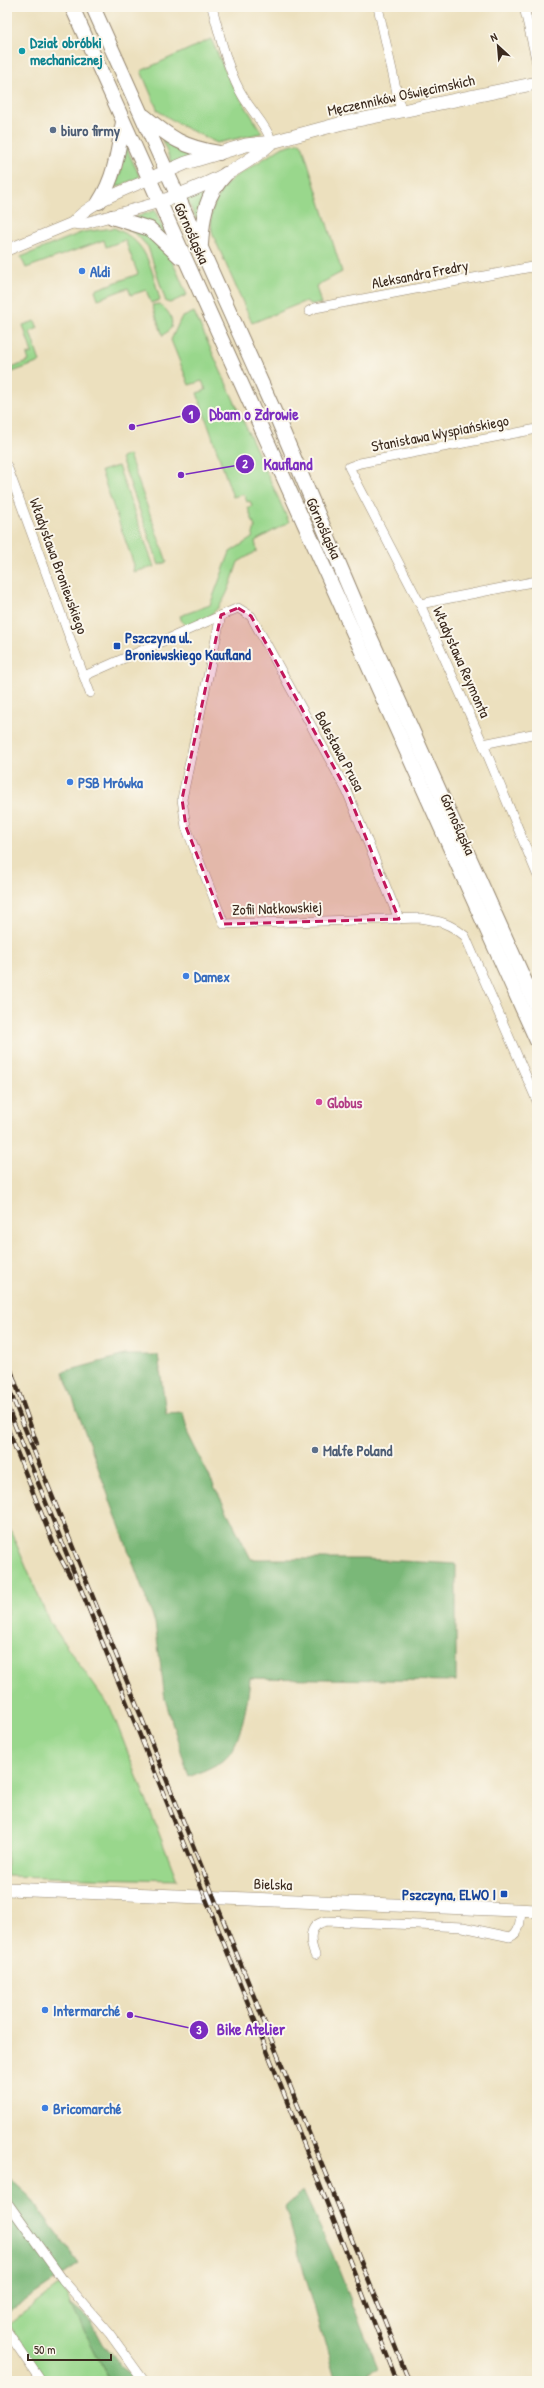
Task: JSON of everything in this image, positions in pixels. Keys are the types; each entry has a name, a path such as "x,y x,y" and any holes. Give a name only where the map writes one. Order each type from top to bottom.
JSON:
{"main road":[{"name":"Górnośląska","path":"72,7 537,1042"},
{"name":"Górnośląska","path":"93,7 201,244 275,413 332,553 537,1008"},
{"name":"Męczenników Oświęcimskich","path":"149,179 219,153 246,145 272,142 339,124 537,83"},
{"path":"142,115 176,141 194,149 219,153"},
{"path":"99,202 109,187 117,164 123,122"},
{"name":"Męczenników Oświęcimskich","path":"160,202 178,196 226,174 255,158 272,142"},
{"path":"201,244 207,202 213,188 226,174"},
{"path":"112,217 150,229 186,263"},
{"name":"Bielska","path":"7,1889 537,1911"}],"street":[{"path":"212,7 225,54 243,98 268,132 272,142"},
{"path":"378,7 402,111"},
{"path":"524,7 537,63"},
{"name":"Męczenników Oświęcimskich","path":"7,250 72,223 79,215 99,202 149,179"},
{"name":"Męczenników Oświęcimskich","path":"72,223 82,224 112,217 160,202"},
{"name":"Aleksandra Fredry","path":"309,311 315,308 537,266"},
{"name":"Stanisława Wyspiańskiego","path":"349,467 360,463 537,429"},
{"name":"Władysława Broniewskiego","path":"7,466 90,693"},
{"name":"Władysława Reymonta","path":"349,467 420,604 483,744 537,874"},
{"path":"420,604 537,581"},
{"name":"Bolesława Prusa","path":"221,615 238,608 251,616 347,791 399,919"},
{"path":"84,676 221,615"},
{"name":"Zofii Nałkowskiej","path":"221,615 182,798 186,828 224,924 420,918 444,922 465,936 537,1101"},
{"path":"483,744 537,733"},
{"path":"315,1955 311,1935 313,1927 319,1922 327,1921 463,1928 510,1937 516,1935 519,1928 521,1910"},
{"path":"7,2202 63,2280 110,2334 144,2381"},
{"path":"7,2332 41,2381"}],"highlighted area":[{"path":"238,608 251,616 347,791 399,919 224,924 186,827 182,799 221,615"}],"green space":[{"path":"211,39 230,81 262,133 217,143 182,126 158,111 141,71"},
{"path":"162,139 176,149 194,155 172,165"},
{"path":"300,142 303,147 342,272 316,286 321,304 310,304 306,301 252,323 213,235 211,219 214,204 222,190 233,178 283,147"},
{"path":"124,143 140,177 114,188 122,169"},
{"path":"210,187 198,223 186,198"},
{"path":"155,211 168,238 134,218"},
{"path":"124,227 138,230 149,235 158,242 171,260 187,295 170,303 166,302 148,247 137,235"},
{"path":"114,228 134,240 141,248 154,277 160,300 151,303 146,290 131,295 128,288 98,299 95,290 138,274 125,240 106,247 104,240 26,268 21,257 83,232"},
{"path":"159,304 168,312 172,321 171,328 163,336 152,305"},
{"path":"194,312 289,522 255,541 257,551 238,562 227,593 217,609 200,622 188,627 182,622 180,616 210,605 230,552 252,538 255,527 248,508 252,506 250,501 247,502 244,494 233,497 197,393 206,390 202,381 189,385 171,340 181,318"},
{"path":"35,321 38,328 30,332 40,362 7,374 7,370 29,361 27,355 32,353 23,325"},
{"path":"129,455 167,562 159,565 121,458"},
{"path":"118,466 154,567 133,572 134,565 101,471"},
{"path":"125,1355 158,1355 166,1413 183,1412 188,1434 251,1559 365,1559 456,1564 456,1681 250,1678 243,1721 235,1744 230,1753 225,1759 189,1777 165,1699 155,1623 63,1372"},
{"path":"7,1522 49,1621 111,1709 177,1880 7,1876"},
{"path":"7,2176 30,2197 79,2264 7,2313"},
{"path":"303,2191 332,2253 378,2368 368,2373 370,2381 336,2381 285,2207"},
{"path":"61,2284 110,2381 48,2381 9,2324"},
{"path":"70,2303 89,2319 102,2344 137,2381 110,2381"}],"railway":[{"path":"7,1359 37,1444"},
{"path":"7,1384 409,2381"},
{"path":"7,1406 258,2028 397,2381"},
{"path":"7,1427 56,1550 70,1576"}],"place":[{"name":"Dział obróbki mechanicznej","path":"22,51"},
{"name":"biuro firmy","path":"53,130"},
{"name":"Aldi","path":"82,271"},
{"name":"Dbam o Zdrowie","path":"132,427"},
{"name":"Kaufland","path":"181,475"},
{"name":"Pszczyna ul. Broniewskiego Kaufland","path":"117,646"},
{"name":"PSB Mrówka","path":"70,782"},
{"name":"Damex","path":"186,976"},
{"name":"Globus","path":"319,1102"},
{"name":"Malfe Poland","path":"315,1450"},
{"name":"Pszczyna, ELWO I","path":"504,1894"},
{"name":"Intermarché","path":"45,2010"},
{"name":"Bike Atelier","path":"130,2015"},
{"name":"Bricomarché","path":"45,2108"}]}
